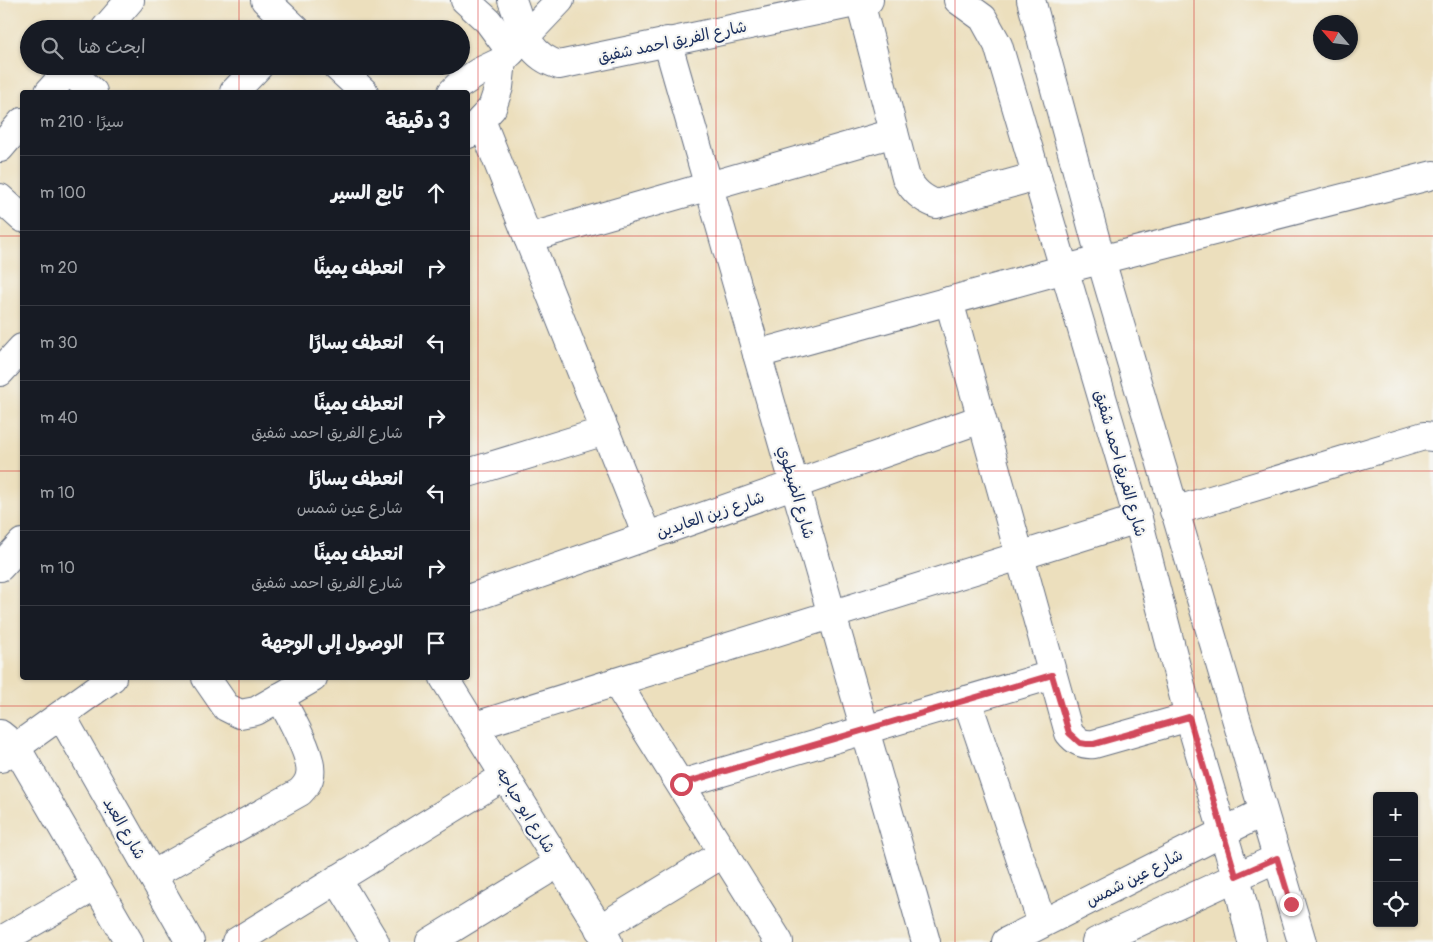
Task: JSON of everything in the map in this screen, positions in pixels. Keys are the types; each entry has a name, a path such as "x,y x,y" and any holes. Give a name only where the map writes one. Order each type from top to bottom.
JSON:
{"street":[{"path":"113,20 130,0"},
{"path":"265,0 286,20"},
{"path":"465,0 488,21 513,50"},
{"name":"شارع الفريق احمد شفيق","path":"512,0 513,50 536,54 547,61 559,65 864,1"},
{"path":"454,90 513,50 560,0"},
{"name":"شارع الفريق احمد شفيق","path":"958,0 982,18 998,45 1138,519 1189,717 1236,876 1252,942"},
{"path":"1031,0 1101,260 1302,942"},
{"path":"864,1 894,133 906,178 913,190 923,198 936,204 1037,176"},
{"name":"شارع الضيطوي","path":"667,42 926,942"},
{"path":"513,50 492,108 474,127 528,238 647,536"},
{"path":"51,90 64,75"},
{"path":"77,75 91,90"},
{"path":"236,90 250,75"},
{"path":"346,75 362,90"},
{"path":"0,148 20,124"},
{"path":"528,238 894,133"},
{"path":"757,354 1065,269 1433,175"},
{"path":"0,199 20,216"},
{"path":"949,301 1069,733 1080,743 1094,744 1189,717"},
{"path":"0,372 20,350"},
{"name":"شارع زين العابدين","path":"470,598 981,419"},
{"path":"470,472 605,431"},
{"path":"1174,511 1424,436 1433,437"},
{"path":"474,726 1138,519"},
{"path":"0,567 20,545"},
{"path":"681,784 1052,675"},
{"path":"109,680 60,715 5,747 96,886 129,942"},
{"path":"207,680 226,707 240,714 256,711 310,680"},
{"name":"شارع ابو حباجه","path":"445,680 604,935"},
{"path":"616,682 779,942"},
{"path":"152,875 300,792 306,785 310,777 310,759 280,697"},
{"path":"967,700 1042,923"},
{"name":"شارع العبد","path":"60,715 190,942"},
{"path":"236,942 505,776"},
{"name":"شارع عين شمس","path":"1006,942 1263,812"},
{"path":"604,935 724,852"},
{"path":"1096,942 1277,858"},
{"path":"433,941 559,863"},
{"path":"337,879 376,942"},
{"path":"0,940 96,886"}],"route":[{"path":"681,784 1052,675 1069,733 1073,739 1080,743 1094,744 1189,717 1236,876 1277,858 1291,904"}]}
